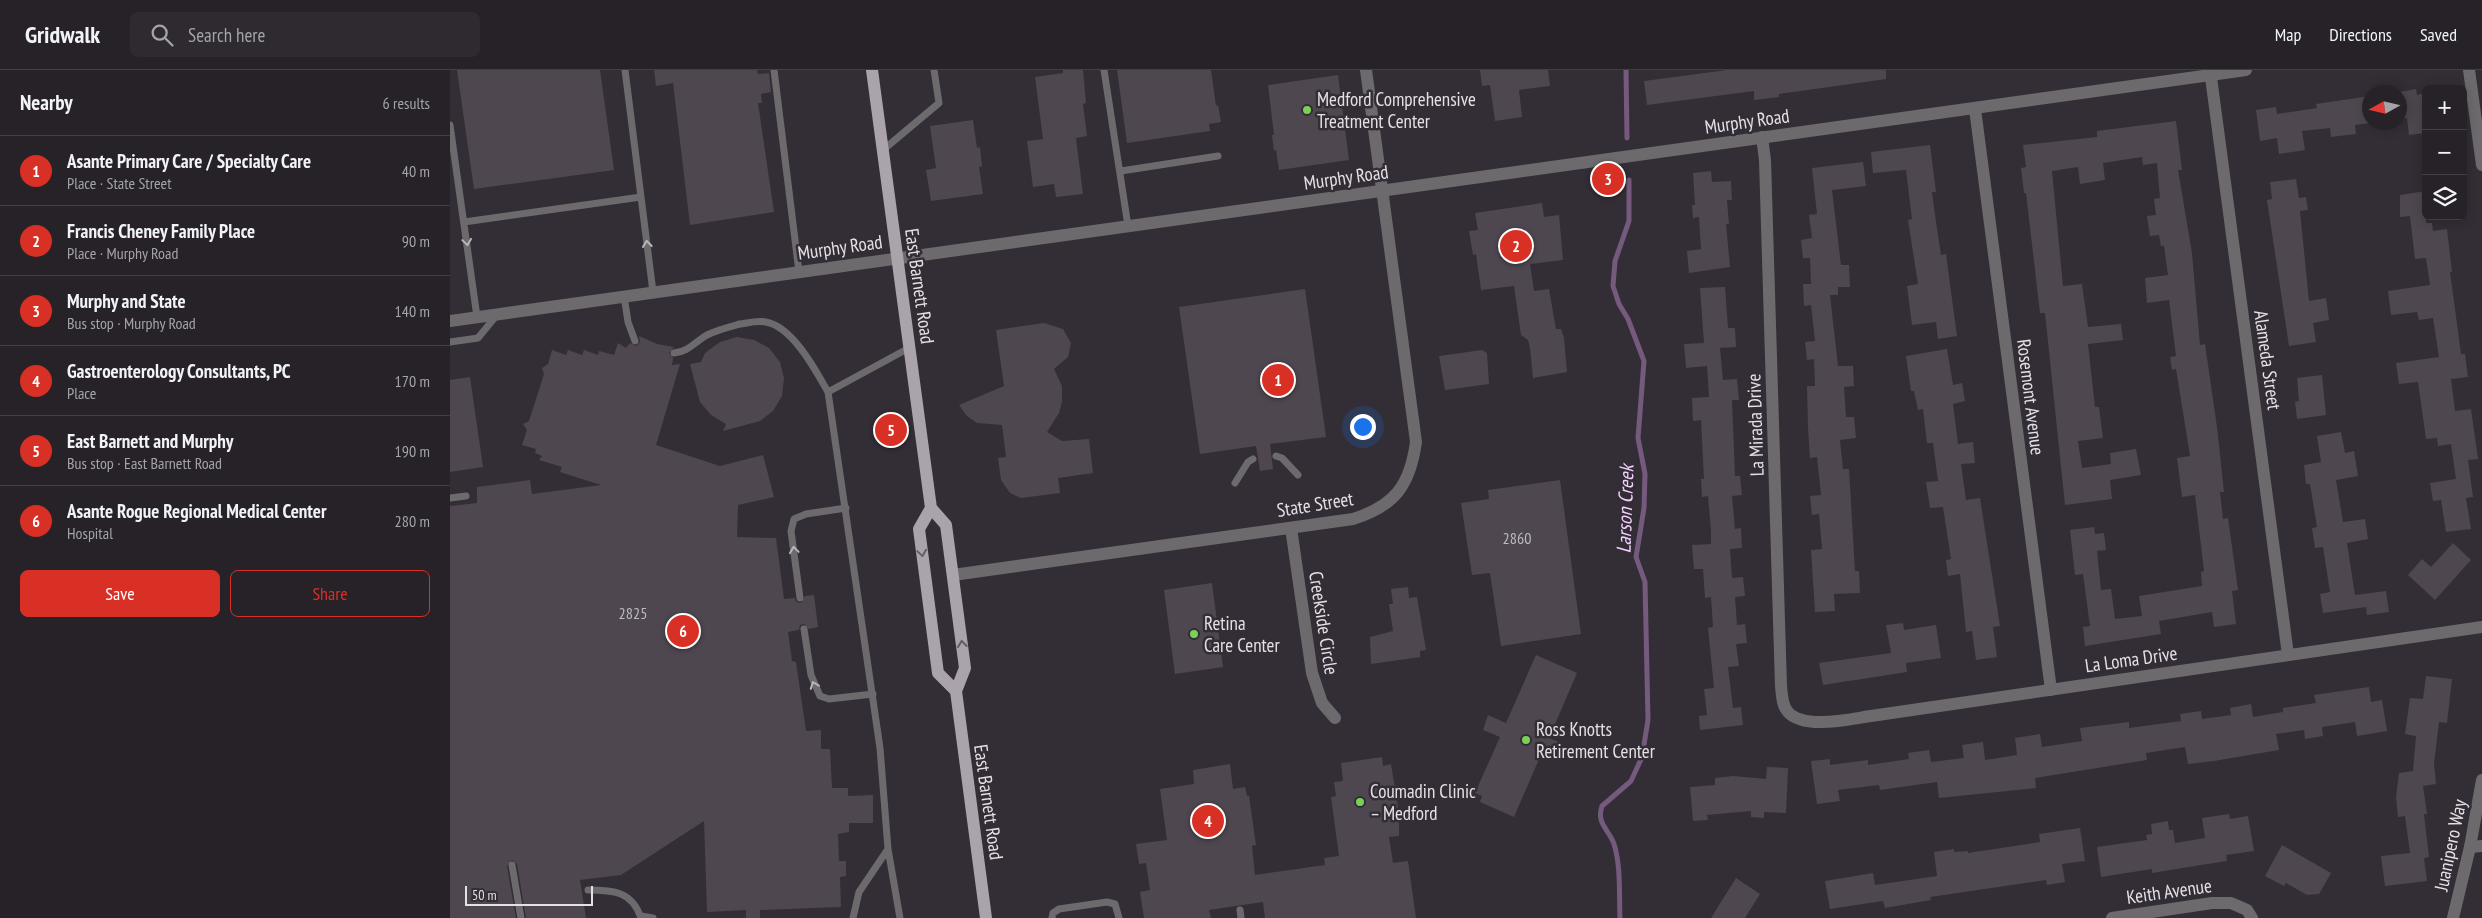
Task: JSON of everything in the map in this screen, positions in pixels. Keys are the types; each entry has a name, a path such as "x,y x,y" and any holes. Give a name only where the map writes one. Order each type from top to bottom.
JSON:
{"main road":[{"name":"East Barnett Road","path":"872,70 931,508 946,525 953,575 965,668 956,691 986,918"},
{"path":"931,508 919,529 935,653 938,672 956,691"}],"street":[{"name":"State Street","path":"953,575 1353,519 1373,512 1392,499 1404,484 1413,466 1416,442 1366,70"},
{"name":"Murphy Road","path":"450,320 1975,109 2210,72 2246,70"},
{"path":"2469,70 2482,165"},
{"name":"Alameda Street","path":"2210,72 2288,655"},
{"name":"Rosemont Avenue","path":"1975,109 2051,690"},
{"name":"La Mirada Drive","path":"1762,137 1765,160 1781,686 1787,712"},
{"name":"Creekside Circle","path":"1291,528 1312,673 1322,703 1335,718"},
{"name":"La Loma Drive","path":"1787,712 1800,719 1822,722 2482,627"},
{"name":"Juanipero Way","path":"2453,918 2476,847 2482,780"},
{"name":"Keith Avenue","path":"2112,918 2212,903 2231,903 2247,910 2252,918"}],"lane":[{"path":"625,70 653,292"},
{"path":"774,70 799,272"},
{"path":"882,150 939,103 934,70"},
{"path":"1104,70 1128,226"},
{"path":"450,125 477,317"},
{"path":"1121,171 1218,156"},
{"path":"464,222 641,197"},
{"path":"624,296 628,322 635,341"},
{"path":"450,342 478,338 497,314"},
{"path":"674,353 686,350 707,335 726,327 751,322 767,322 782,329 796,342 828,392 880,748 888,850 900,918"},
{"path":"828,392 910,348"},
{"path":"1276,456 1282,458 1298,475"},
{"path":"1235,484 1248,462 1253,459"},
{"path":"450,498 466,496"},
{"path":"800,598 791,531 794,519 806,514 846,508"},
{"path":"804,629 810,675 820,696 829,699 872,694"},
{"path":"853,918 859,892 872,869 888,850"},
{"path":"512,865 521,918"},
{"path":"588,890 608,890 624,895 634,903 641,917 653,918"},
{"path":"1052,918 1053,912 1059,909 1107,902 1115,904 1119,918"},
{"path":"1240,910 1241,918"}],"building":[{"path":"457,70 600,70 614,170 474,189"},
{"path":"654,70 757,70 758,74 769,73 771,92 761,94 762,103 758,103 774,212 690,225 673,83 656,86"},
{"path":"1063,70 1083,70 1086,103 1083,104 1087,136 1076,138 1083,194 1056,197 1054,184 1033,187 1027,141 1043,139 1035,77 1063,73"},
{"path":"1117,70 1211,70 1216,106 1218,105 1221,122 1209,124 1210,131 1127,143"},
{"path":"1480,70 1548,70 1550,86 1519,90 1522,117 1495,121 1490,85 1482,86"},
{"path":"1727,70 1886,70 1886,79 1779,94 1779,97 1754,100 1754,91 1647,105 1644,81"},
{"name":"Medford Comprehensive Treatment Center","path":"1338,75 1349,160 1279,170 1276,150 1274,151 1268,85"},
{"path":"2416,89 2417,95 2422,94 2422,133 2409,135 2407,91"},
{"path":"2362,97 2362,124 2355,125 2356,134 2331,137 2330,128 2302,131 2305,150 2279,154 2277,138 2260,141 2256,110 2276,107 2277,114 2317,108 2316,104"},
{"path":"973,120 977,148 980,147 982,166 979,167 983,194 931,201 926,170 936,168 930,126"},
{"path":"2176,121 2182,170 2178,170 2192,253 2200,345 2205,344 2217,427 2224,492 2220,492 2223,519 2228,518 2238,590 2232,591 2236,624 2214,627 2212,612 2159,621 2161,634 2085,646 2083,627 2090,626 2083,574 2075,575 2070,530 2094,527 2095,534 2104,533 2106,550 2097,551 2101,590 2111,589 2115,619 2142,616 2139,596 2202,586 2201,572 2204,571 2195,495 2182,497 2177,458 2190,456 2176,369 2172,370 2170,357 2176,356 2169,300 2147,303 2145,278 2168,275 2164,246 2161,246 2159,235 2150,236 2147,216 2156,215 2154,199 2160,198 2157,163 2143,165 2142,157 2103,163 2105,180 2080,184 2078,167 2052,171 2063,286 2082,284 2088,327 2121,324 2123,340 2088,344 2095,407 2099,407 2103,438 2078,441 2082,468 2111,464 2110,453 2136,449 2141,475 2110,480 2112,499 2065,505 2045,313 2040,313 2026,193 2024,193 2021,168 2026,167 2023,145 2097,137 2097,131"},
{"path":"1930,145 1936,192 1932,192 1936,222 1941,255 1946,254 1957,336 1938,339 1936,322 1912,325 1907,286 1918,284 1908,220 1912,219 1906,170 1873,173 1871,152"},
{"path":"1863,162 1866,186 1832,190 1841,265 1849,265 1850,287 1838,287 1838,295 1830,295 1838,366 1853,366 1854,386 1844,387 1846,417 1854,417 1856,438 1840,440 1843,469 1849,469 1855,571 1859,571 1860,593 1834,594 1835,611 1815,612 1811,550 1822,549 1819,514 1812,515 1810,496 1821,495 1817,457 1810,458 1807,386 1815,386 1814,359 1807,360 1805,342 1815,341 1811,305 1804,306 1803,284 1811,284 1810,258 1803,258 1801,240 1812,238 1809,215 1817,214 1812,168"},
{"path":"1711,171 1712,182 1731,181 1732,200 1727,200 1729,224 1726,224 1730,267 1689,273 1687,251 1701,249 1699,217 1693,218 1692,205 1695,205 1693,173"},
{"path":"2296,179 2299,198 2306,197 2308,210 2300,211 2309,301 2326,298 2329,320 2313,323 2316,342 2289,346 2267,200 2272,199 2270,182"},
{"path":"2422,192 2422,220 2426,220 2426,223 2432,223 2433,231 2447,229 2452,272 2450,272 2461,354 2465,354 2468,377 2451,379 2455,411 2471,409 2478,459 2468,460 2473,497 2466,498 2471,529 2446,532 2441,500 2433,501 2430,483 2456,479 2451,444 2438,446 2437,438 2426,439 2418,382 2399,384 2396,363 2439,357 2433,318 2419,320 2417,312 2391,315 2388,291 2430,285 2426,258 2415,259 2410,216 2400,217 2400,195"},
{"path":"1542,203 1544,217 1559,215 1563,260 1530,264 1534,291 1549,289 1556,329 1561,329 1564,338 1567,372 1533,378 1530,348 1528,340 1521,335 1514,286 1481,290 1476,254 1473,255 1469,231 1478,230 1475,213"},
{"path":"1725,287 1728,328 1735,328 1736,347 1720,348 1723,380 1737,379 1739,400 1732,400 1735,476 1740,476 1742,495 1732,496 1735,529 1741,528 1742,548 1730,549 1732,578 1743,577 1745,596 1735,597 1737,625 1745,624 1747,643 1736,644 1739,666 1728,667 1733,708 1741,707 1743,725 1700,730 1699,716 1707,715 1704,689 1714,688 1708,628 1713,627 1711,597 1705,598 1703,569 1694,569 1692,545 1711,544 1711,531 1708,496 1702,497 1701,479 1704,479 1701,420 1693,421 1692,398 1709,397 1707,366 1686,368 1684,344 1704,343 1700,288"},
{"path":"1305,289 1326,437 1270,444 1273,469 1260,471 1256,446 1200,454 1179,307"},
{"path":"1044,323 1063,329 1071,343 1068,357 1054,369 1062,386 1062,402 1059,413 1047,432 1062,441 1089,439 1093,473 1058,478 1060,493 1021,498 1010,493 1001,480 998,458 1006,457 1002,425 977,423 967,416 959,405 1004,386 996,330"},
{"path":"639,336 657,344 674,347 669,353 673,358 672,365 680,364 656,445 720,466 763,455 774,497 738,505 737,537 776,538 784,599 795,598 796,602 801,603 805,596 814,595 818,627 809,629 804,624 800,625 799,630 788,632 792,661 796,662 806,731 821,730 821,749 830,749 832,788 848,788 848,796 873,795 873,823 849,823 849,832 838,834 839,861 846,861 846,876 840,877 841,907 760,910 760,918 746,918 746,910 707,912 704,821 621,875 580,880 586,918 526,918 517,864 512,860 507,866 516,918 450,918 450,506 477,503 477,487 530,480 532,494 601,485 560,472 562,467 539,460 542,456 535,453 536,449 522,445 527,430 523,424 529,421 544,374 542,368 548,364 552,350 566,355 568,350 582,355 584,350 598,355 599,351 614,355 618,343 626,348 630,343 636,346 640,342"},
{"path":"737,337 754,340 769,348 780,362 784,378 782,396 773,411 760,421 723,431 726,424 711,415 700,402 690,364 701,362 705,353 720,342"},
{"path":"1947,349 1953,385 1962,383 1965,401 1953,404 1958,444 1973,442 1975,463 1961,464 1966,500 1980,498 2000,626 1993,627 1997,657 1976,660 1972,631 1966,632 1960,574 1948,576 1946,560 1951,559 1943,507 1930,508 1926,482 1938,481 1933,443 1927,443 1923,409 1918,410 1914,391 1911,391 1906,356"},
{"path":"1482,350 1487,353 1489,384 1445,390 1439,356"},
{"path":"2322,375 2326,415 2297,419 2295,402 2299,401 2297,378"},
{"path":"470,377 483,467 450,472 450,380"},
{"path":"2341,432 2345,453 2354,451 2358,476 2336,480 2343,522 2365,519 2368,539 2347,543 2355,595 2386,591 2389,612 2367,615 2366,607 2323,613 2320,594 2330,592 2323,547 2315,548 2312,528 2317,527 2310,484 2306,484 2304,465 2321,462 2317,436"},
{"path":"1560,480 1581,634 1501,646 1490,573 1472,575 1461,503 1489,499 1488,490"},
{"path":"2453,543 2471,560 2435,600 2408,575 2422,559 2431,567"},
{"name":"Retina Care Center","path":"1212,583 1223,667 1175,674 1164,590"},
{"path":"1408,587 1409,598 1417,597 1426,650 1420,651 1420,657 1371,664 1370,637 1393,631 1389,604 1393,604 1391,589"},
{"path":"1903,623 1904,630 1936,625 1941,658 1906,663 1907,672 1823,685 1819,663 1891,653 1886,625"},
{"name":"Ross Knotts Retirement Center","path":"1536,655 1577,673 1549,738 1561,743 1555,755 1543,750 1514,817 1480,802 1482,796 1475,793 1500,737 1483,730 1488,715 1506,723"},
{"path":"2426,676 2452,679 2447,723 2439,722 2434,764 2436,784 2423,786 2427,814 2424,814 2429,857 2424,858 2427,881 2385,886 2381,856 2410,853 2405,816 2398,817 2396,797 2399,773 2413,771 2416,736 2405,734 2410,698 2423,699"},
{"path":"2369,687 2371,702 2382,700 2387,731 2357,736 2355,722 2322,727 2323,736 2305,739 2304,730 2276,734 2279,750 2214,761 2188,764 2185,747 2146,753 2147,760 2035,778 2036,788 1939,798 1937,782 1880,790 1879,785 1838,790 1840,801 1817,804 1811,761 1830,759 1830,765 1868,760 1868,765 1909,759 1908,753 1929,750 1931,762 1964,758 1962,745 1983,742 1985,760 2017,755 2015,738 2040,734 2042,747 2082,741 2080,728 2129,722 2129,728 2181,721 2180,714 2201,711 2202,719 2231,715 2230,708 2251,704 2253,717 2283,712 2283,708 2316,703 2314,695"},
{"path":"1382,757 1383,766 1391,764 1399,813 1399,836 1389,837 1393,863 1408,861 1416,918 1265,918 1263,902 1209,910 1211,918 1144,918 1140,892 1150,890 1146,863 1139,864 1136,844 1167,840 1160,789 1194,784 1193,770 1230,764 1233,789 1245,787 1247,796 1249,796 1256,845 1252,846 1255,875 1325,865 1324,858 1339,856 1331,797 1336,796 1334,782 1343,781 1341,763"},
{"path":"1767,767 1788,768 1786,813 1764,812 1764,818 1751,817 1751,811 1707,815 1708,820 1693,821 1690,787 1715,785 1715,778 1733,776 1766,779"},
{"path":"2229,814 2230,819 2248,816 2254,851 2226,855 2227,861 2152,873 2152,869 2101,877 2097,847 2147,840 2146,835 2152,834 2151,824 2168,821 2169,830 2173,830 2175,843 2205,838 2202,818"},
{"path":"2080,828 2085,861 2062,864 2065,882 2047,885 2046,880 1930,897 1931,900 1885,908 1883,901 1830,909 1825,881 1873,873 1875,885 1937,876 1934,852 1954,849 1954,852 1968,851 1968,853 2040,842 2039,834"},
{"path":"2282,845 2331,873 2319,894 2307,895 2286,883 2284,886 2265,876"},
{"path":"1736,878 1760,894 1745,918 1711,918"}],"waterway":[{"name":"Larson Creek","path":"1626,70 1627,138"},
{"name":"Larson Creek","path":"1620,918 1619,871 1616,853 1612,839 1602,822 1601,812 1602,806 1631,781 1642,757 1648,720 1645,582 1636,557 1644,508 1645,474 1638,438 1644,361 1613,286 1615,261 1629,221 1629,180"}],"place":[{"name":"Medford Comprehensive Treatment Center","path":"1307,110"},
{"name":"Murphy and State","path":"1608,179"},
{"name":"Francis Cheney Family Place","path":"1516,246"},
{"name":"Asante Primary Care / Specialty Care","path":"1278,380"},
{"name":"East Barnett and Murphy","path":"891,430"},
{"name":"Asante Rogue Regional Medical Center","path":"683,631"},
{"name":"Retina Care Center","path":"1194,634"},
{"name":"Ross Knotts Retirement Center","path":"1526,740"},
{"name":"Coumadin Clinic – Medford","path":"1360,802"},
{"name":"Gastroenterology Consultants, PC","path":"1208,821"}]}
